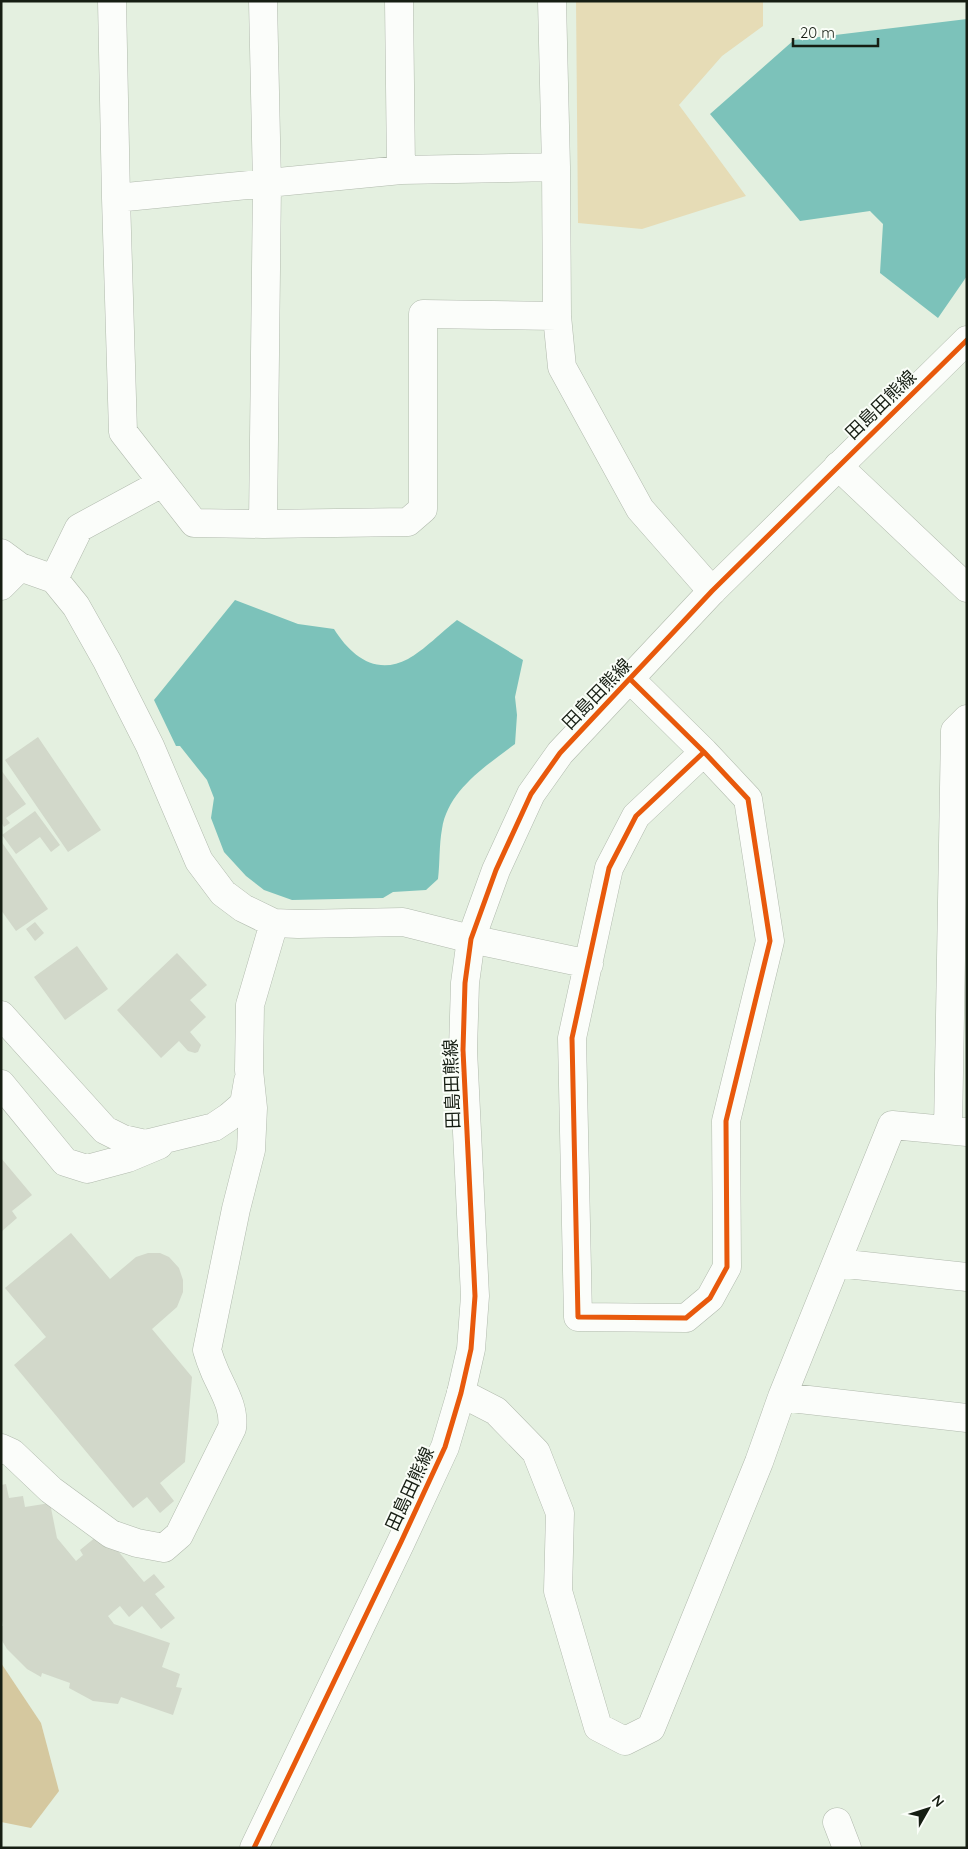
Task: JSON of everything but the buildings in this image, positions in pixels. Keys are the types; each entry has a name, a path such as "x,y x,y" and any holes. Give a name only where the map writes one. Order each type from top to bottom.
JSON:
{"street":[{"path":"112,1 123,432 194,524 408,522 423,509 423,314 557,316"},
{"path":"263,1 267,184 263,524"},
{"path":"399,1 401,170"},
{"path":"552,1 557,316 562,367 640,509 712,591"},
{"path":"116,198 401,170 556,167"},
{"name":"田島田熊線","path":"254,1848 445,1447 461,1392 471,1349 475,1296 463,1050 465,983 471,939 496,870 531,794 560,753 712,591 967,340"},
{"path":"838,466 967,588"},
{"path":"54,579 79,528 162,483"},
{"path":"7,568 54,579 76,606 150,746 199,860 223,893 243,908 274,922 298,924 403,922 471,939 589,964"},
{"path":"630,679 704,752 748,799 770,941 726,1121 727,1267 710,1298 686,1318 578,1317 572,1038 608,868 636,816 704,752"},
{"path":"461,1392 496,1411 536,1452 560,1513 558,1591 598,1727 625,1741 651,1728 759,1462 782,1397 892,1125 957,1131 955,731 967,719"},
{"path":"1,1448 12,1453 52,1490 111,1534 137,1543 164,1548 179,1535 232,1428 234,1420 207,1350 236,1209 251,1150 250,1005 274,922"},
{"path":"1,1016 104,1130 123,1139 145,1144 214,1127 229,1118 244,1104 249,1070"},
{"path":"1,1084 65,1162 87,1169 128,1158 191,1132"},
{"path":"837,1263 967,1277"},
{"path":"782,1397 967,1418"},
{"path":"837,1822 847,1848"}],"shaded area":[{"path":"576,1 763,1 763,26 722,56 679,105 746,196 642,229 578,223"},
{"path":"1,1663 41,1723 59,1791 31,1828 1,1822"}],"water":[{"path":"967,19 967,276 938,318 880,273 883,224 870,211 800,221 710,114 794,40"},
{"path":"235,600 298,624 334,629 356,655 375,664 396,664 408,659 457,620 523,660 515,697 517,715 515,744 470,780 452,802 442,829 438,879 426,890 393,892 383,898 292,900 264,890 246,876 224,852 211,818 214,798 207,780 180,746 176,746 154,700"}],"cycle path":[{"path":"254,1848 445,1447 461,1393 471,1349 475,1296 463,1050 465,983 471,939 496,870 531,794 560,753 712,591 967,340"},
{"path":"630,679 704,752 748,799 770,941 726,1121 727,1267 710,1298 686,1318 578,1317 572,1038 609,868 636,816 704,752"}]}
